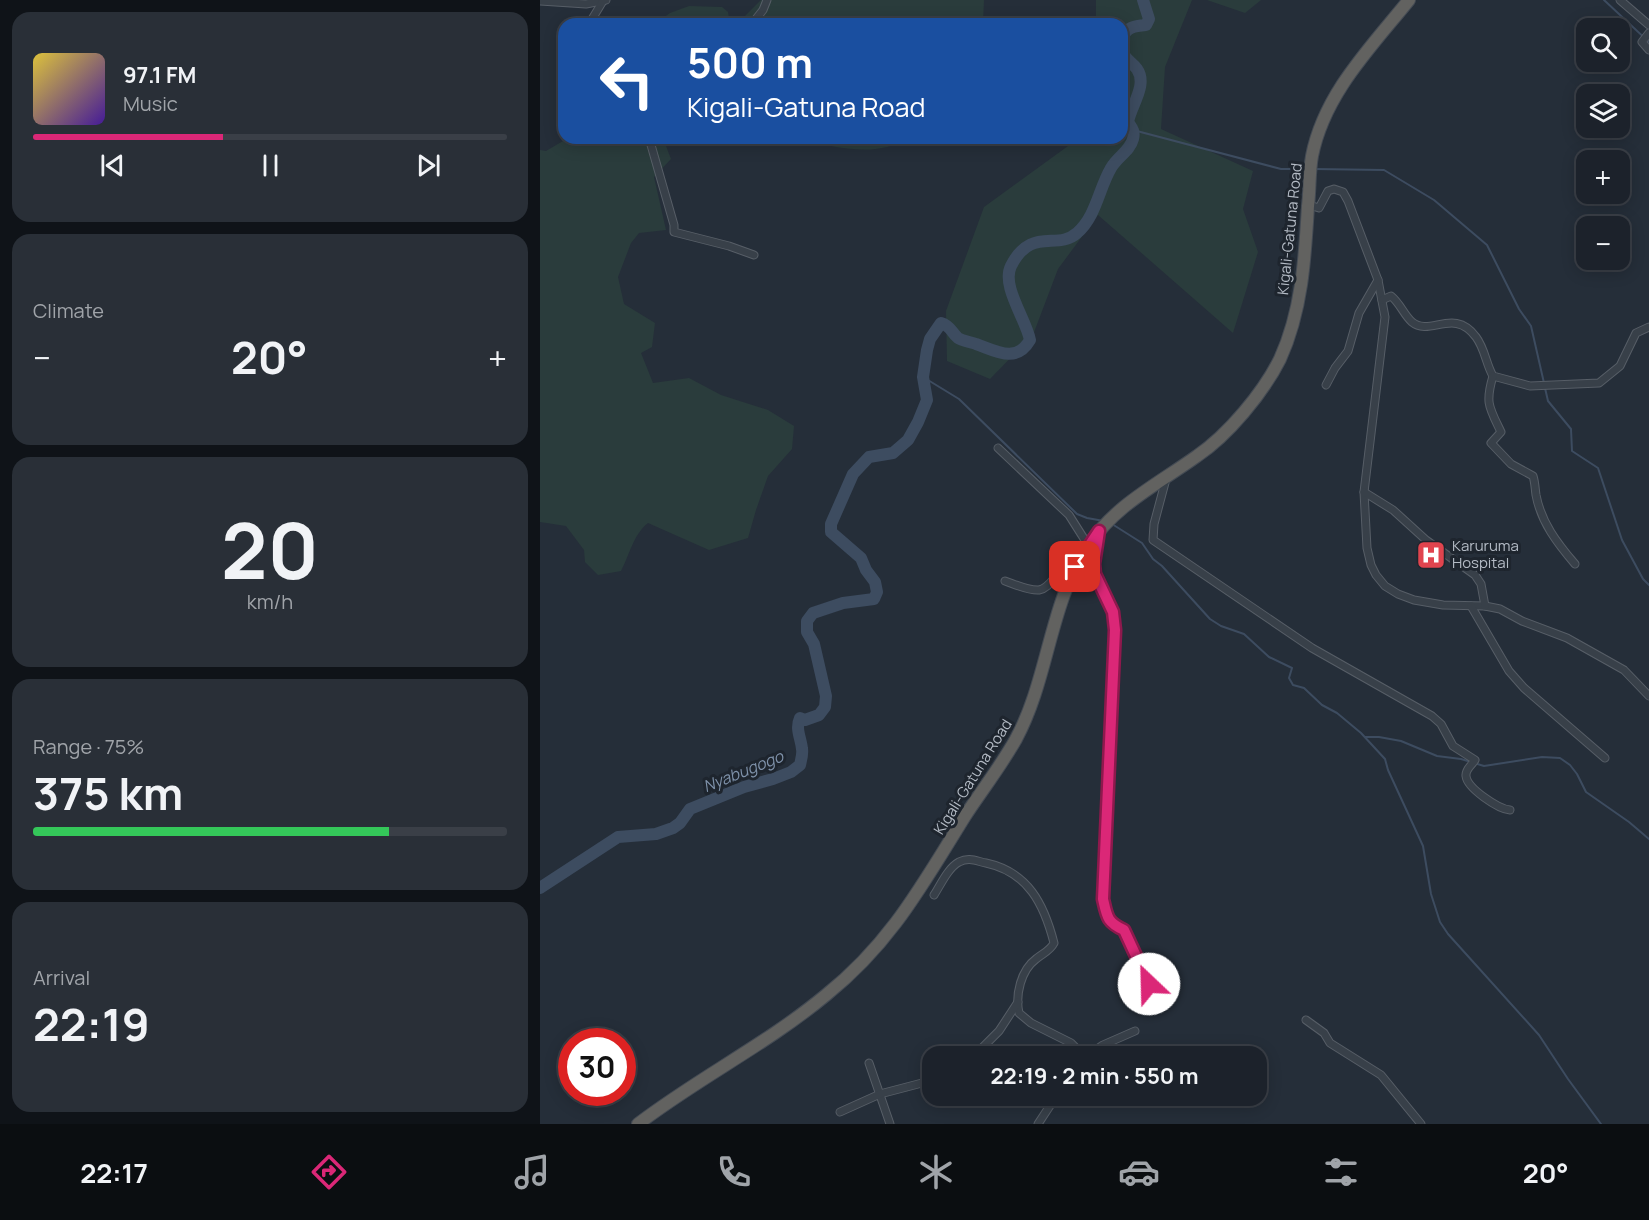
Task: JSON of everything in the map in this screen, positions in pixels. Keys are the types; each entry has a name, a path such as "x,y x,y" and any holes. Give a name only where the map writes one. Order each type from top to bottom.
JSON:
{"highway":[{"name":"Kigali-Gatuna Road","path":"638,1124 822,999 856,969 894,927 967,813 999,768 1024,723 1043,669 1057,611 1075,567 1088,545 1116,511 1212,445 1242,413 1278,362 1288,339 1299,299 1312,157 1318,135 1346,79 1364,53 1408,0"}],"street":[{"path":"757,18 767,0"},
{"path":"1620,0 1649,25"},
{"path":"540,9 541,1 573,4 604,1"},
{"path":"594,18 604,1"},
{"path":"1649,33 1642,42 1649,50"},
{"path":"651,144 674,232 754,255"},
{"path":"1309,206 1319,208 1328,192 1334,189 1343,192 1378,280 1385,317 1364,492 1366,549 1371,565 1385,586 1414,600 1443,605 1485,606 1500,609 1522,621 1567,638 1624,670 1649,696"},
{"path":"1326,385 1348,351 1359,313 1378,280"},
{"path":"1382,300 1391,296 1413,322 1425,327 1439,323 1459,323 1478,339 1485,351 1488,369 1493,376 1530,386 1599,383 1620,366 1635,333 1649,327"},
{"path":"1493,376 1488,398 1489,407 1501,432 1491,443 1511,464 1531,472 1546,525 1554,540 1575,564"},
{"path":"998,448 1069,515 1088,545"},
{"path":"1166,477 1154,524 1153,540 1311,648 1437,720 1453,746 1475,760 1467,770 1466,776 1471,786 1500,809 1510,810"},
{"path":"1364,492 1392,510 1426,540 1475,575 1480,584 1485,606"},
{"path":"1099,531 1094,564 1095,574 1113,612 1115,630 1103,899 1108,920 1124,930 1149,984"},
{"path":"1005,581 1036,590 1042,589 1062,569 1069,566 1075,567"},
{"path":"1471,606 1509,671 1524,688 1605,758"},
{"path":"934,895 952,867 961,861 973,859 1014,874 1028,885 1039,903 1054,943 1051,949 1033,960 1023,976 1018,1002 1019,1013 1031,1023 1074,1046"},
{"path":"984,1046 999,1031 1018,1002"},
{"path":"1306,1020 1324,1033 1330,1043 1381,1075 1421,1124"},
{"path":"1102,1046 1135,1031"},
{"path":"869,1063 890,1124"},
{"path":"840,1112 880,1094 922,1081"},
{"path":"1038,1124 1050,1106"}],"shaded area":[{"path":"761,0 984,0 983,18 743,18"},
{"path":"1096,0 1192,0 1165,67 1161,129 1253,171 1243,209 1258,252 1233,333 1098,215 1058,269 1033,335 990,379 947,361 946,311 984,207 1071,144 1128,144 1128,18 1096,18"},
{"path":"1207,0 1261,0 1245,13"},
{"path":"689,6 722,7 728,12 729,18 663,18"},
{"path":"558,144 665,144 671,159 654,177 666,230 639,233 631,243 618,277 624,304 655,323 652,347 641,353 653,383 689,378 721,395 768,410 794,426 792,449 768,476 748,538 709,550 648,523 635,539 621,571 598,575 585,562 584,550 566,526 540,522 540,150 546,151"},
{"path":"823,144 896,144 869,149"}],"waterway":[{"name":"Nyabugogo","path":"1128,30 1146,25 1149,19 1143,0"},
{"path":"1604,0 1649,42"},
{"name":"Nyabugogo","path":"1128,60 1137,69 1141,82 1128,122"},
{"name":"Nyabugogo","path":"540,888 618,837 656,834 673,828 680,823 690,809 744,787 791,772 800,765 802,753 798,730 800,718 805,720 819,715 825,707 826,696 814,644 807,632 807,621 813,613 843,603 874,599 877,592 875,582 861,558 831,532 831,524 853,474 869,457 893,453 908,440 927,400 923,377 927,350 930,339 941,323 949,327 960,339 1005,354 1018,352 1030,340 1009,283 1011,266 1027,246 1069,238 1077,233 1089,219 1111,168 1126,151 1134,136 1128,122"},
{"path":"1133,130 1281,169 1305,169"},
{"path":"1314,169 1384,170 1434,200 1487,245 1519,309 1531,326 1544,383"},
{"path":"923,377 959,399 1077,514 1104,521"},
{"path":"1545,388 1548,401 1571,429 1572,451 1598,468 1622,540 1643,579 1649,585"},
{"path":"1112,524 1142,543 1153,559 1210,619 1221,626 1244,634 1269,657 1292,668 1289,678 1293,685 1304,688 1322,705 1337,713 1361,733 1385,759 1423,846 1431,894 1440,922 1448,934 1539,1035 1601,1124"},
{"path":"1365,737 1401,741 1437,756 1461,759 1484,766 1542,757 1560,758 1577,774 1586,792 1649,839"}],"place":[{"name":"Karuruma Hospital","path":"1431,555"}],"route":[{"path":"1075,567 1099,531 1095,550 1095,574 1113,612 1115,630 1103,899 1108,920 1124,930 1149,984"}]}
